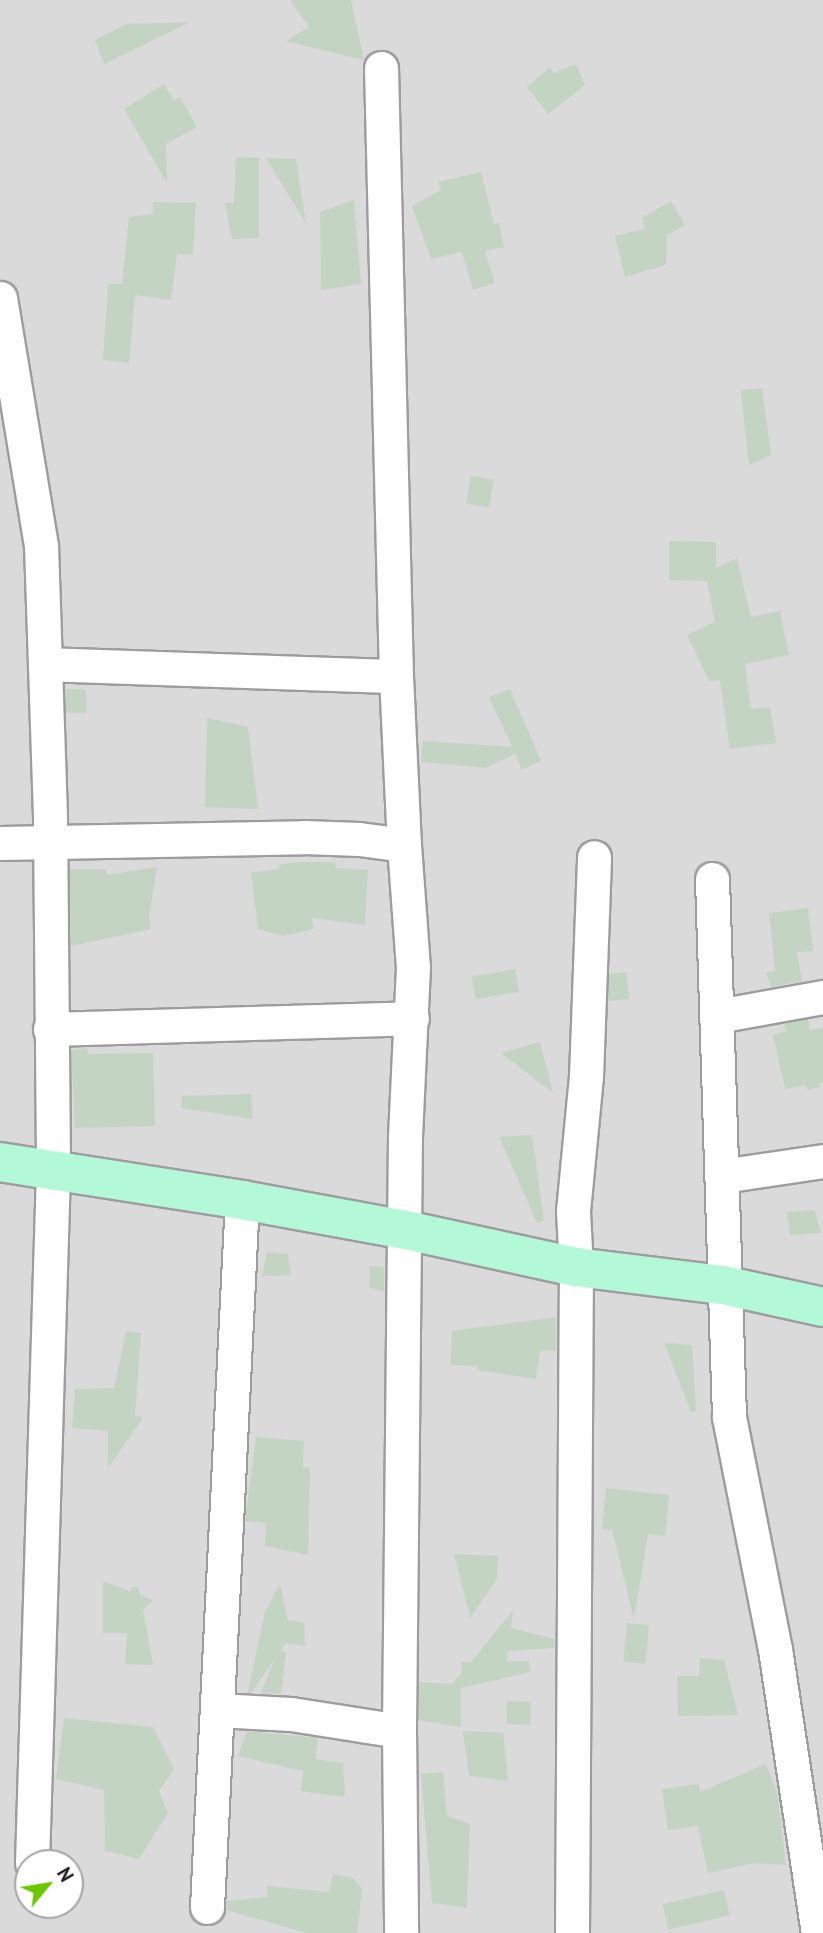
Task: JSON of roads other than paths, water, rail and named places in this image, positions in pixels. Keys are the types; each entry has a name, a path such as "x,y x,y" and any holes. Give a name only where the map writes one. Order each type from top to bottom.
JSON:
{"street":[{"path":"381,68 396,676 412,944 412,1018 405,1136 399,1731 401,1933"},
{"path":"0,298 41,545 50,842 53,1171 32,1849"},
{"path":"45,664 396,676"},
{"path":"0,844 304,837 359,839 404,845"},
{"path":"572,1933 576,1266 573,1211 586,1077 594,857"},
{"path":"712,879 729,1417 775,1649 818,1933"},
{"path":"717,1016 823,997"},
{"path":"50,1029 412,1018"},
{"path":"722,1176 823,1161"},
{"path":"0,1162 242,1200 406,1230 576,1266 723,1285 823,1307"},
{"path":"208,1907 242,1200"},
{"path":"217,1710 290,1714 399,1731"}]}
